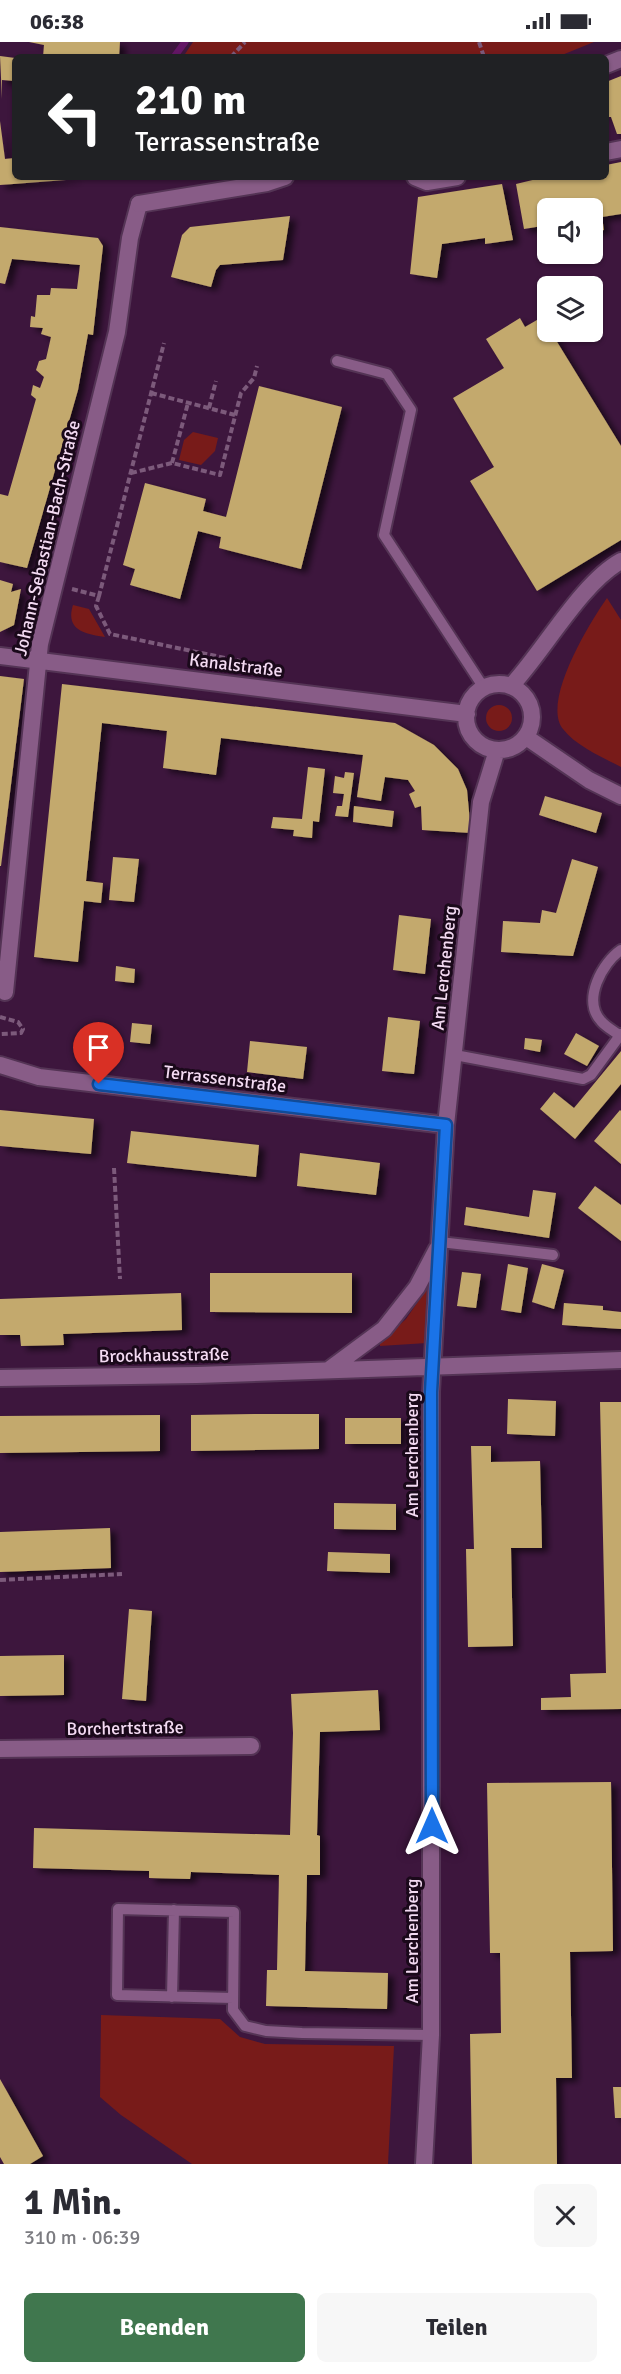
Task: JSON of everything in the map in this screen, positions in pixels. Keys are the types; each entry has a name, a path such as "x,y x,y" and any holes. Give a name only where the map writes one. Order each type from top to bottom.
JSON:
{"street":[{"name":"Johann-Sebastian-Bach-Straße","path":"5,992 37,660 117,332 130,238 139,204 276,180"},
{"path":"422,180 427,182 439,180"},
{"path":"511,686 531,665 579,599 621,561"},
{"name":"Kanalstraße","path":"0,656 467,714"},
{"path":"502,684 511,686 520,691 531,708 531,728 526,737 508,749 497,750 487,747 471,734 467,714 470,703 484,688 502,684"},
{"path":"526,737 589,780 621,796"},
{"name":"Am Lerchenberg","path":"424,2164 431,2035 432,1366 446,1125 481,802 497,750"},
{"name":"Terrassenstraße","path":"0,1065 39,1077 446,1125"},
{"path":"330,1369 384,1329 417,1287 440,1242"},
{"name":"Brockhausstraße","path":"0,1378 197,1375 621,1360"},
{"name":"Borchertstraße","path":"0,1749 251,1746"}],"lane":[{"path":"337,361 387,374 411,410 384,535 484,688"},
{"path":"455,1055 583,1079 591,1075 621,1035 601,1021 594,1008 594,989 598,980 621,950"},
{"path":"440,1242 553,1255"},
{"path":"233,1998 117,1995 117,1909 234,1912 233,2010 245,2026 266,2031 431,2035"},
{"path":"172,1997 174,1910"}],"path":[{"path":"234,54 245,42"},
{"path":"164,343 96,606 110,634 264,666"},
{"path":"131,473 172,463 220,476 241,393 254,378 257,366"},
{"path":"209,408 216,381"},
{"path":"151,393 235,415"},
{"path":"172,463 188,403"},
{"path":"54,584 99,596"},
{"path":"0,1017 18,1022 23,1029 21,1033 0,1034"},
{"path":"114,1167 120,1279"},
{"path":"0,1580 122,1574"}],"shaded area":[{"path":"193,42 594,42 564,54 185,54"},
{"path":"193,432 218,438 215,451 201,465 179,460 184,440"},
{"path":"607,598 621,620 621,767 575,741 563,729 558,717 558,701 570,662"},
{"path":"73,605 89,609 105,637 84,632 74,625 71,613"},
{"path":"499,705 508,709 512,718 508,727 499,731 490,727 486,718 490,709"},
{"path":"428,1287 432,1287 427,1343 380,1346 380,1343 406,1319"},
{"path":"101,2015 220,2019 240,2037 265,2044 394,2046 388,2164 192,2164 121,2115 100,2097"}],"building":[{"path":"29,42 120,42 119,54 43,54 44,45"},
{"path":"0,56 12,58 12,81 2,80 2,99"},
{"path":"621,76 621,134 617,134 611,117 609,117 609,81"},
{"path":"0,121 5,159 12,158 12,180 66,180 0,185"},
{"path":"621,162 621,214 603,217 603,198 537,198 537,227 524,229 516,184 533,180 609,180 609,164"},
{"path":"502,184 513,240 485,244 485,238 442,244 437,278 410,274 418,197"},
{"path":"290,216 283,260 220,265 216,270 211,287 171,277 182,235 190,227"},
{"path":"0,227 98,238 103,246 93,335 88,334 78,390 27,568 0,562 0,494 8,496 36,399 31,395 33,385 40,388 44,377 36,370 39,361 46,359 51,337 41,334 43,328 30,327 31,316 35,317 37,295 50,295 51,288 77,289 80,265 12,259 5,284 0,283"},
{"path":"520,318 525,327 537,320 537,342 557,342 621,446 621,540 537,591 470,481 494,467 453,398 504,368 486,339"},
{"path":"259,386 342,407 301,569 219,548 221,537 198,531 180,599 130,585 135,569 123,565 145,483 206,499 203,511 226,517"},
{"path":"0,580 13,584 11,592 21,589 14,625 0,632"},
{"path":"0,676 24,679 1,866 0,866"},
{"path":"62,684 395,723 434,745 458,769 467,790 471,833 422,830 421,806 415,808 409,794 415,791 408,780 385,777 381,801 357,797 363,755 221,738 216,775 163,768 167,731 102,723 86,881 103,883 101,903 84,901 78,962 34,957"},
{"path":"308,767 325,769 319,822 313,821 312,838 293,836 294,830 271,828 273,817 302,819"},
{"path":"345,772 354,773 348,817 335,816 337,806 342,806 344,794 333,793 335,776 344,778"},
{"path":"545,796 602,813 596,833 539,815"},
{"path":"354,806 394,811 392,827 353,822"},
{"path":"113,857 139,859 134,902 109,900"},
{"path":"572,859 598,867 573,956 501,952 503,921 540,923 542,910 556,913"},
{"path":"399,915 431,919 425,974 393,970"},
{"path":"116,966 135,969 134,983 115,981"},
{"path":"388,1017 420,1021 414,1074 382,1071"},
{"path":"132,1023 152,1025 150,1044 130,1042"},
{"path":"576,1033 599,1046 587,1066 564,1054"},
{"path":"525,1038 542,1040 540,1052 524,1049"},
{"path":"250,1041 307,1047 303,1079 247,1072"},
{"path":"621,1051 621,1084 575,1139 540,1109 554,1092 574,1108"},
{"path":"0,1110 94,1119 91,1154 0,1146"},
{"path":"621,1111 621,1164 594,1141"},
{"path":"131,1131 259,1145 256,1177 127,1163"},
{"path":"300,1153 380,1163 376,1195 297,1186"},
{"path":"595,1186 621,1205 621,1241 578,1208"},
{"path":"533,1190 556,1193 549,1238 464,1225 466,1207 529,1217"},
{"path":"508,1264 528,1268 521,1313 501,1310"},
{"path":"542,1264 564,1270 554,1309 532,1302"},
{"path":"462,1272 481,1274 476,1308 457,1306"},
{"path":"210,1273 352,1273 352,1313 210,1312"},
{"path":"181,1293 182,1330 63,1334 64,1345 21,1346 20,1335 0,1335 0,1299"},
{"path":"564,1303 603,1306 603,1310 621,1312 621,1329 562,1325"},
{"path":"508,1399 556,1401 555,1436 507,1434"},
{"path":"600,1402 621,1402 621,1709 541,1710 541,1698 571,1697 570,1674 606,1673"},
{"path":"319,1414 319,1449 191,1451 191,1415"},
{"path":"160,1415 160,1451 0,1453 0,1416"},
{"path":"345,1418 401,1418 401,1444 345,1444"},
{"path":"471,1446 491,1446 491,1462 540,1461 542,1548 511,1548 513,1646 468,1647 466,1549 474,1549"},
{"path":"334,1503 396,1504 396,1530 334,1529"},
{"path":"110,1528 111,1568 0,1572 0,1532"},
{"path":"328,1552 390,1554 390,1573 327,1571"},
{"path":"129,1609 152,1611 146,1701 122,1699"},
{"path":"64,1655 64,1695 0,1696 0,1656"},
{"path":"378,1690 380,1730 320,1732 317,1835 320,1836 320,1875 307,1875 305,1971 388,1973 387,2009 266,2006 267,1970 277,1970 279,1875 191,1872 190,1879 149,1878 149,1871 33,1868 34,1828 290,1835 293,1733 291,1694"},
{"path":"611,1782 613,1951 570,1952 572,2078 556,2078 557,2164 472,2164 470,2034 501,2033 500,1953 490,1953 487,1783"},
{"path":"0,2079 43,2156 30,2164 4,2164 0,2157"},
{"path":"613,2087 621,2087 621,2118 615,2118"}],"waterway":[{"path":"176,54 185,42"}],"route":[{"path":"99,1084 446,1125 431,1392 432,1826"}]}
